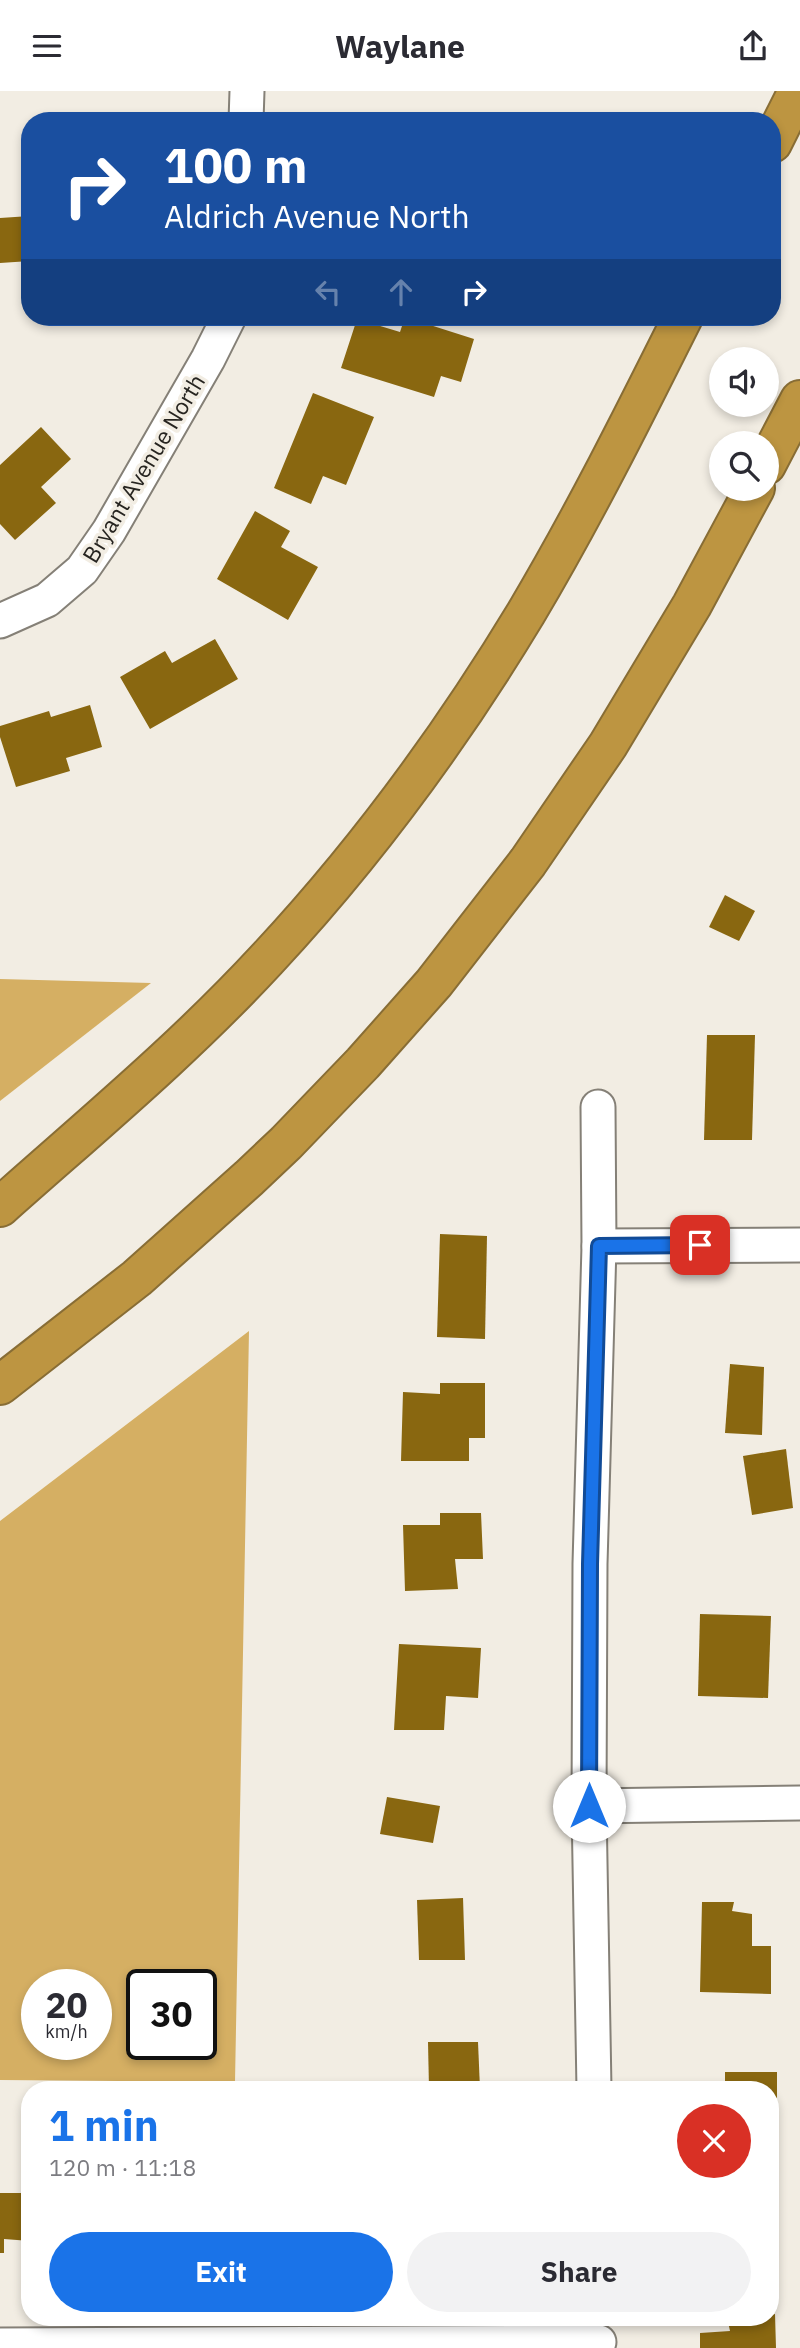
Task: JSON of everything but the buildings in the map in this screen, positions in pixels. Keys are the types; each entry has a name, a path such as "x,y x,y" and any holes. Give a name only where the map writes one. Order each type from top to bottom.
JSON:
{"highway":[{"path":"781,126 799,91"},
{"path":"0,1207 95,1126 190,1038 267,960 372,837 477,691 528,610 614,454 678,326"},
{"path":"779,440 800,400"},
{"path":"0,1385 137,1278 277,1152 363,1063 434,983 502,896 608,745 692,605 748,501"}],"street":[{"path":"246,112 247,91"},
{"name":"Bryant Avenue North","path":"0,621 47,600 82,570 116,520 224,326"},
{"path":"594,2081 589,1806 590,1564 599,1246 598,1107"},
{"path":"599,1246 800,1245"},
{"path":"589,1806 800,1803"},
{"path":"0,2345 599,2336"}],"shaded area":[{"path":"0,979 151,983 0,1101"},
{"path":"249,1331 235,2081 0,2080 0,1521"}],"route":[{"path":"589,1806 590,1564 599,1246 700,1245"}]}
